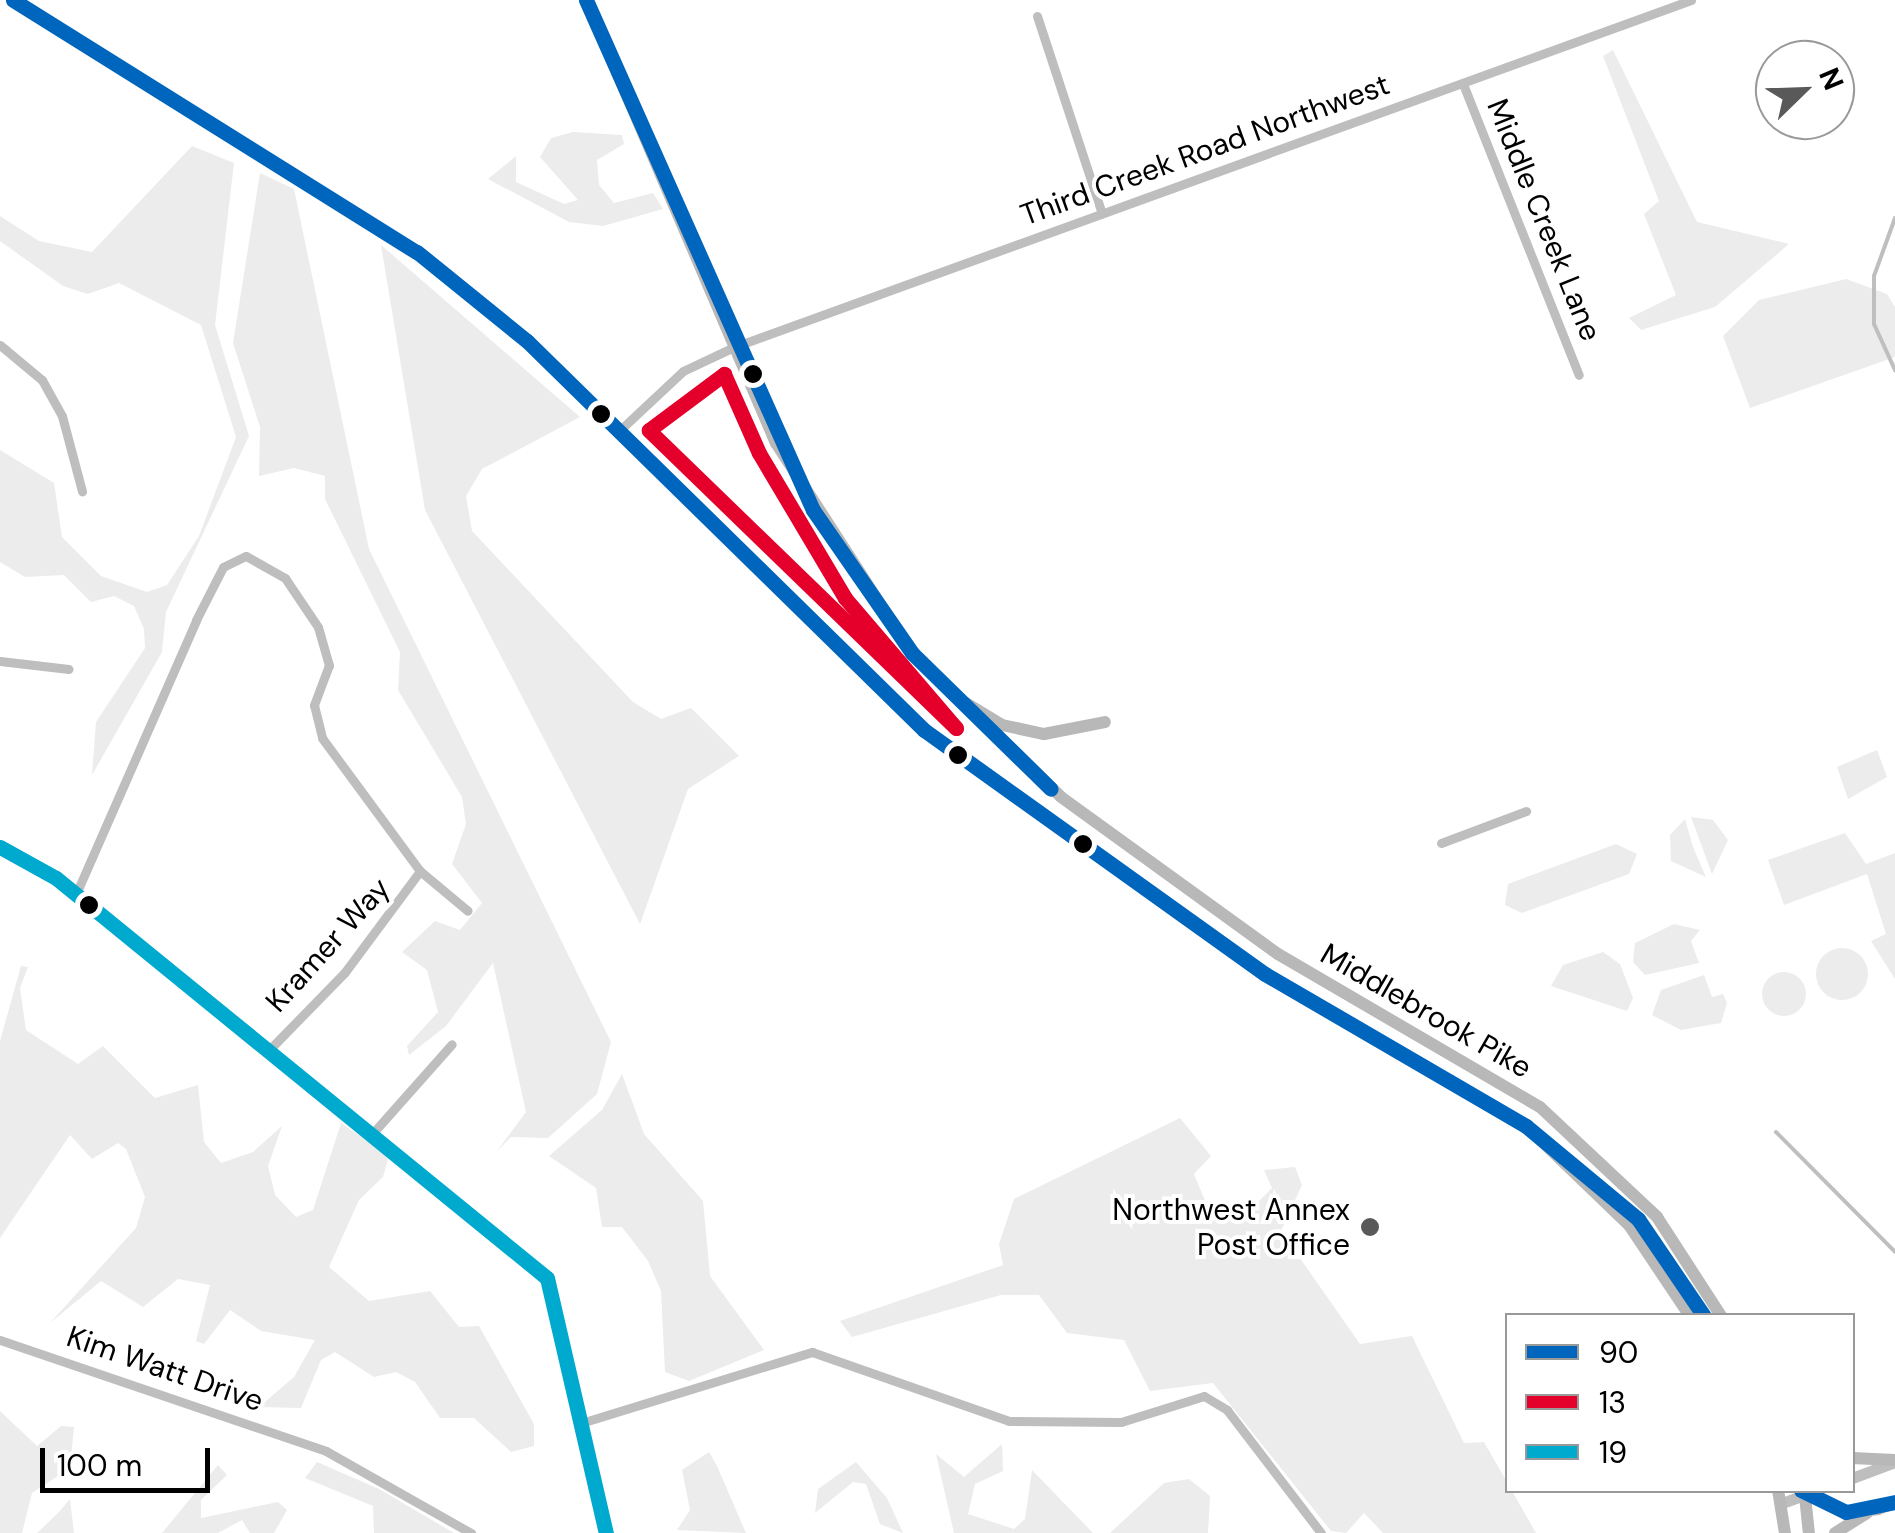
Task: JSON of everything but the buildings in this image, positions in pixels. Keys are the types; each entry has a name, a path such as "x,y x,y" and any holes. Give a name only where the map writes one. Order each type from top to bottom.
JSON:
{"main road":[{"name":"Middlebrook Pike","path":"13,0 386,230 620,430 859,671 1034,812 1265,974 1526,1126 1583,1174 1688,1313"},
{"path":"586,0 734,346 813,510 944,686 1014,728 1044,734 1105,722"},
{"name":"Middlebrook Pike","path":"944,686 1061,797 1278,954 1540,1107 1619,1173 1719,1313"},
{"path":"1583,1174 1638,1219 1702,1313"},
{"path":"1855,1458 1895,1461"},
{"path":"1807,1493 1809,1533"},
{"path":"1809,1493 1846,1512 1878,1508"},
{"path":"1780,1497 1786,1533"},
{"path":"1836,1533 1878,1508"}],"street":[{"name":"Third Creek Road Northwest","path":"620,430 683,371 734,346 1692,0"},
{"path":"1036,16 1102,214"},
{"name":"Middle Creek Lane","path":"1463,84 1579,376"},
{"path":"0,346 42,380 62,416 82,491"},
{"path":"76,894 196,620 223,567 246,556 302,596 328,652 314,721 420,871 468,911"},
{"path":"0,661 69,669"},
{"path":"1441,844 1526,811"},
{"path":"0,847 76,894 547,1278 606,1533"},
{"name":"Kramer Way","path":"269,1050 345,972 420,871"},
{"path":"372,1134 452,1044"},
{"name":"Kim Watt Drive","path":"0,1340 326,1451 472,1533"},
{"path":"581,1423 812,1352 1009,1422 1121,1422 1204,1396 1227,1410 1321,1533"},
{"path":"1855,1477 1895,1461"},
{"path":"1878,1508 1895,1502"}],"shaded area":[{"path":"1613,50 1697,222 1789,244 1715,307 1641,330 1629,318 1676,295 1644,214 1659,201 1603,56"},
{"path":"573,132 622,135 624,144 597,160 599,185 614,203 653,193 663,209 603,226 569,222 488,179 516,156 516,182 564,204 578,200 540,157 551,138"},
{"path":"192,146 234,163 215,325 249,436 166,612 162,652 92,775 96,722 145,648 144,629 134,606 114,596 91,602 64,575 25,577 0,562 0,450 54,483 62,537 101,576 147,592 167,585 199,536 236,437 201,325 119,283 88,294 63,286 0,241 0,216 39,241 92,252"},
{"path":"260,173 294,189 369,549 611,1042 597,1094 548,1138 511,1137 497,1151 526,1112 493,963 446,1026 409,1055 407,1046 438,1012 427,970 402,952 435,921 460,930 482,903 452,864 466,824 462,797 398,690 400,652 325,499 325,476 294,468 259,476 260,427 233,343"},
{"path":"381,245 580,417 482,469 466,496 472,531 633,702 661,719 691,708 739,756 688,789 640,924 425,510"},
{"path":"1846,279 1887,294 1895,307 1895,357 1750,408 1723,336 1759,300"},
{"path":"1877,750 1887,777 1848,799 1837,767"},
{"path":"1691,817 1713,820 1728,840 1712,874"},
{"path":"1685,819 1706,877 1671,861 1670,835"},
{"path":"1845,833 1866,864 1895,853 1895,979 1871,941 1886,934 1867,874 1784,905 1768,860"},
{"path":"1616,844 1637,854 1629,874 1522,913 1505,905 1508,884"},
{"path":"1674,924 1700,930 1691,941 1699,963 1645,975 1633,962 1635,943"},
{"path":"1842,948 1860,956 1868,974 1860,992 1842,1000 1824,992 1816,974 1824,956"},
{"path":"1603,952 1620,964 1633,998 1627,1011 1551,986 1563,965"},
{"path":"21,966 28,967 20,988 26,1030 78,1064 103,1046 155,1098 198,1085 204,1142 221,1163 253,1152 282,1126 268,1166 275,1195 296,1217 313,1210 341,1123 375,1146 388,1159 383,1177 359,1200 329,1267 369,1301 430,1291 459,1327 479,1326 534,1424 534,1446 511,1452 474,1418 440,1418 415,1382 396,1372 374,1377 335,1352 321,1360 301,1408 259,1407 294,1377 315,1340 261,1331 230,1310 204,1344 196,1341 210,1285 178,1279 143,1307 101,1281 50,1323 136,1228 145,1197 126,1149 118,1143 92,1159 70,1135 0,1238 0,1041"},
{"path":"1784,972 1799,979 1806,994 1799,1009 1784,1016 1769,1009 1762,994 1769,979"},
{"path":"1704,975 1712,997 1723,994 1727,1003 1721,1023 1681,1030 1652,1015 1661,990"},
{"path":"622,1074 644,1134 703,1201 710,1276 764,1350 689,1381 665,1372 661,1291 648,1261 622,1227 602,1227 596,1188 549,1156 602,1110"},
{"path":"1180,1118 1211,1156 1194,1174 1210,1213 1242,1218 1272,1188 1264,1170 1295,1167 1302,1185 1281,1231 1360,1344 1412,1336 1464,1443 1484,1442 1505,1479 1505,1493 1513,1493 1536,1533 1383,1533 1364,1513 1346,1533 1331,1531 1213,1383 1150,1391 1124,1340 1067,1333 1039,1295 1001,1295 852,1337 840,1321 1003,1265 999,1244 1014,1199"},
{"path":"0,1411 37,1446 61,1426 74,1427 70,1468 32,1493 22,1533 0,1533"},
{"path":"1002,1444 1003,1471 975,1484 968,1514 1014,1529 1025,1519 1032,1470 1093,1533 954,1533 936,1454 964,1477"},
{"path":"709,1452 746,1533 677,1530 690,1510 682,1470"},
{"path":"317,1462 379,1489 454,1533 374,1533 373,1506 305,1478"},
{"path":"856,1462 887,1498 903,1533 880,1524 866,1484 853,1482 815,1513 818,1489"},
{"path":"218,1465 227,1475 201,1500 201,1518 278,1502 287,1510 274,1533 250,1533 242,1520 218,1533 162,1533"},
{"path":"1189,1479 1210,1496 1208,1533 1110,1533 1164,1483"},
{"path":"70,1499 74,1533 37,1533 58,1513"}],"waterway":[{"path":"1895,218 1874,276 1874,324 1895,370"},
{"path":"1776,1132 1895,1252"}],"transit line":[{"name":"90","path":"13,0 417,252 527,341 924,730 1265,974 1526,1126 1638,1219 1702,1313"},
{"name":"90","path":"586,0 813,510 912,653 1051,789"},
{"name":"13","path":"724,374 759,453 845,598 956,728 649,430 724,374"},
{"name":"19","path":"0,847 56,878 547,1278 606,1533"},
{"name":"90","path":"1807,1493 1846,1512 1895,1502"}],"place":[{"name":"Northwest Annex Post Office","path":"1370,1227"}]}
